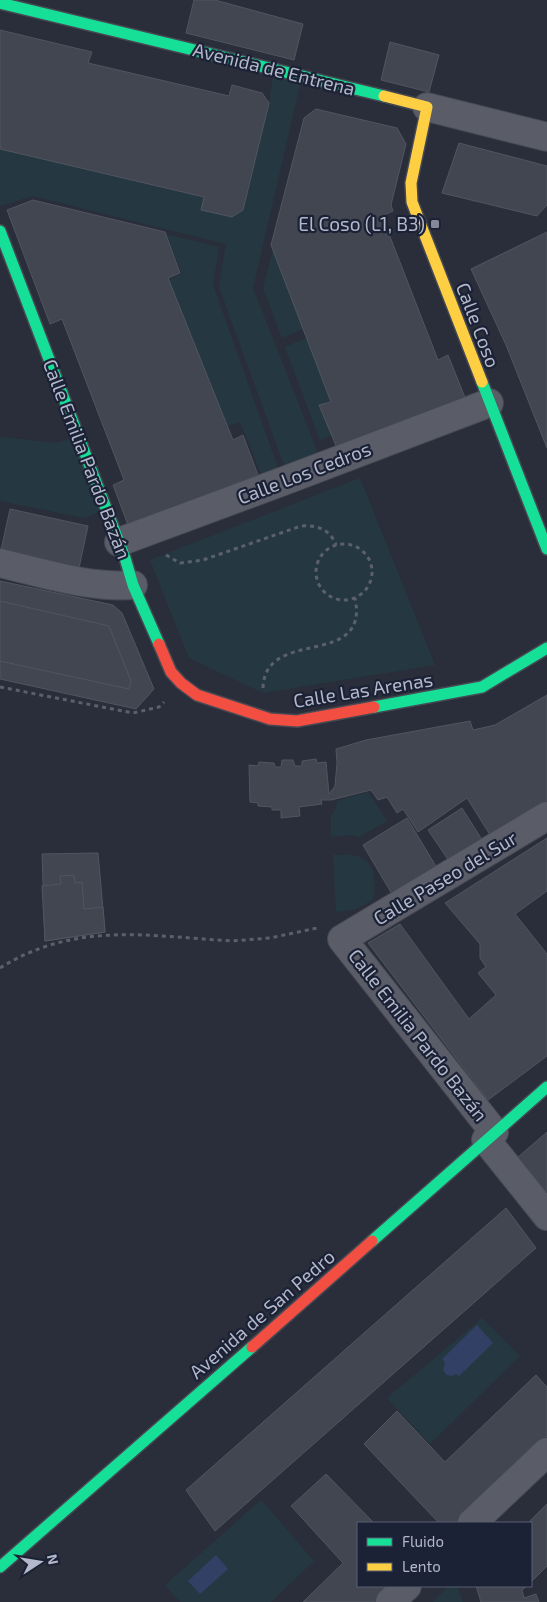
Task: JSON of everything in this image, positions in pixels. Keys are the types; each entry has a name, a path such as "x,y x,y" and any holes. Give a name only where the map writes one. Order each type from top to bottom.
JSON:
{"main road":[{"name":"Avenida de Entrena","path":"0,3 427,107"},
{"name":"Calle Coso","path":"427,107 412,183 412,202 547,549"},
{"name":"Calle Emilia Pardo Bazán","path":"0,232 119,542 133,585 171,672 181,683"},
{"name":"Calle Las Arenas","path":"181,683 197,695 241,711 270,719 296,720 482,687 547,648"},
{"name":"Avenida de San Pedro","path":"0,1567 547,1087"}],"street":[{"name":"Avenida de Entrena","path":"427,107 547,137"},
{"name":"Calle Los Cedros","path":"119,542 489,403"},
{"path":"0,563 92,583 111,586 133,585"},
{"name":"Calle Paseo del Sur","path":"342,939 547,816"},
{"name":"Calle Emilia Pardo Bazán","path":"342,939 490,1136 547,1216"},
{"path":"473,1522 547,1452"},
{"path":"390,1602 406,1587"}],"path":[{"path":"165,554 180,563 203,560 301,526 310,525 322,528 331,534 336,545"},
{"path":"346,544 355,546 369,558 372,576 362,593 355,598 346,600 329,595 318,581 316,572 318,563 322,555 336,545 346,544"},
{"path":"263,693 263,680 273,661 292,652 341,640 349,632 357,613 355,598"},
{"path":"0,687 133,713 159,707 181,683"},
{"path":"0,968 40,947 75,938 107,934 252,941 322,927 334,930 342,939"}],"shaded area":[{"path":"274,69 302,76 253,288 323,466 289,479 219,287 226,244 33,196 0,206 0,149 204,197 201,210 232,217 243,210 269,103"},
{"path":"166,234 219,247 213,285 278,468 261,474 240,422 228,426 169,279 182,274"},
{"path":"273,250 303,329 282,338 263,288"},
{"path":"306,338 331,402 319,406 332,435 320,440 285,347"},
{"path":"0,437 56,443 73,438 100,511 85,518 0,501"},
{"path":"360,478 435,665 263,693 189,658 150,560"},
{"path":"368,792 387,821 359,837 349,835 331,837 331,816 336,808 337,801"},
{"path":"333,855 354,855 368,863 372,868 375,880 373,900 354,910 336,912"},
{"path":"482,1318 520,1356 430,1444 387,1398"},
{"path":"261,1500 314,1561 271,1602 180,1602 165,1585"},
{"path":"448,1587 457,1587 463,1602 433,1602"}],"water":[{"path":"477,1325 493,1343 459,1376 456,1374 452,1376 447,1375 443,1370 445,1362 442,1359"},
{"path":"216,1555 228,1569 200,1594 188,1581"}],"building":[{"path":"194,0 215,0 303,24 294,60 186,33"},
{"path":"0,30 92,52 88,63 229,96 232,85 262,93 269,103 243,210 232,217 201,210 204,197 0,149"},
{"path":"390,42 439,55 429,92 381,80"},
{"path":"316,109 397,128 406,144 391,205 393,211 382,216 438,360 448,355 466,400 337,448 319,405 331,402 271,245 304,118"},
{"path":"459,143 547,166 547,205 537,216 442,193"},
{"path":"33,200 165,232 180,273 168,278 233,440 243,435 261,483 131,533 113,485 124,480 62,319 50,324 7,210"},
{"path":"547,232 547,448 506,345 471,269"},
{"path":"10,509 88,526 79,568 1,550"},
{"path":"0,581 113,605 122,613 154,689 136,709 0,679"},
{"path":"0,601 109,626 131,681 129,689 0,661"},
{"path":"547,695 547,807 492,838 467,798 418,832 403,809 397,813 387,797 378,800 371,790 331,800 321,800 322,804 299,807 300,816 281,818 281,810 272,810 272,807 258,806 258,803 250,802 249,765 258,766 259,762 274,763 275,767 281,767 282,760 293,760 295,766 302,766 302,761 316,759 317,763 326,762 329,794 335,786 336,749 366,740 470,721 473,730 495,725"},
{"path":"462,808 486,846 453,867 428,830"},
{"path":"407,818 437,868 392,894 363,845"},
{"path":"547,838 547,891 515,914 547,954 547,1056 488,1100 368,943 400,924 469,1019 496,995 478,973 486,967 480,958 480,944 445,903"},
{"path":"98,853 105,932 45,941 42,854"},
{"path":"74,875 75,883 82,882 84,909 103,907 105,932 45,941 42,886 61,884 60,876"},
{"path":"547,1132 547,1196 517,1158"},
{"path":"506,1208 536,1248 215,1531 186,1490"},
{"path":"536,1375 547,1387 547,1436 458,1522 438,1522 364,1444 397,1411 445,1462"},
{"path":"326,1474 373,1522 357,1522 357,1587 391,1587 375,1602 303,1602 343,1563 291,1506"},
{"path":"547,1504 547,1566 532,1581 532,1522 529,1522"},
{"path":"476,1587 526,1587 522,1590 524,1598 536,1594 539,1602 481,1602"}],"traffic: fast":[{"path":"0,3 384,96"},
{"path":"0,231 125,558 133,585 159,644"},
{"path":"482,382 547,549"},
{"path":"374,707 482,687 547,648"},
{"path":"372,1241 547,1087"},
{"path":"0,1567 252,1347"}],"traffic: slow":[{"path":"384,96 427,107 411,183 412,202 482,382"}],"traffic: jam":[{"path":"159,644 171,672 181,683 197,695 270,719 297,721 374,707"},
{"path":"252,1347 372,1241"}],"place":[{"name":"El Coso (L1, B3)","path":"435,224"}]}
